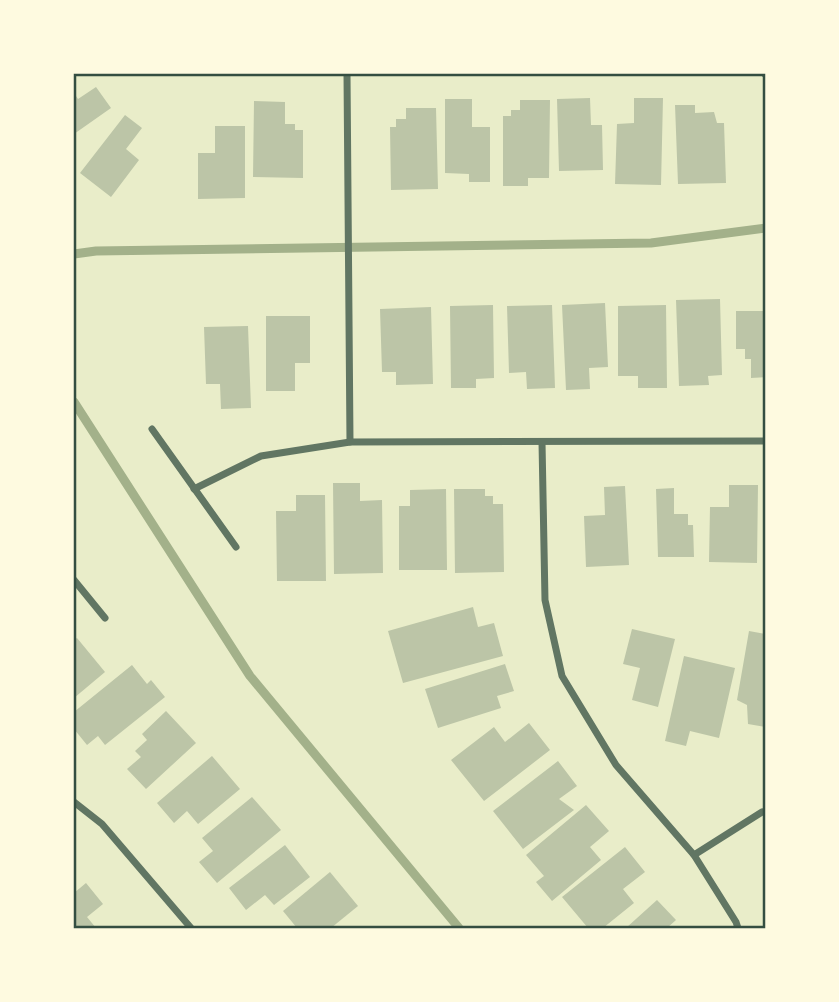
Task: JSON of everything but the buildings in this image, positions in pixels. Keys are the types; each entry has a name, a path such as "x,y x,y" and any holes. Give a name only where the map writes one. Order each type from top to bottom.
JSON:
{"street":[{"path":"347,74 350,442"},
{"path":"152,429 236,547"},
{"path":"194,489 261,456 350,442 765,441"},
{"path":"542,442 545,600 562,676 615,765 694,855 738,929"},
{"path":"74,580 105,618"},
{"path":"74,802 102,824 191,929"},
{"path":"694,855 762,812"}],"waterway":[{"path":"74,254 96,251 651,243 766,228"},
{"path":"74,402 250,676 459,928"}]}
